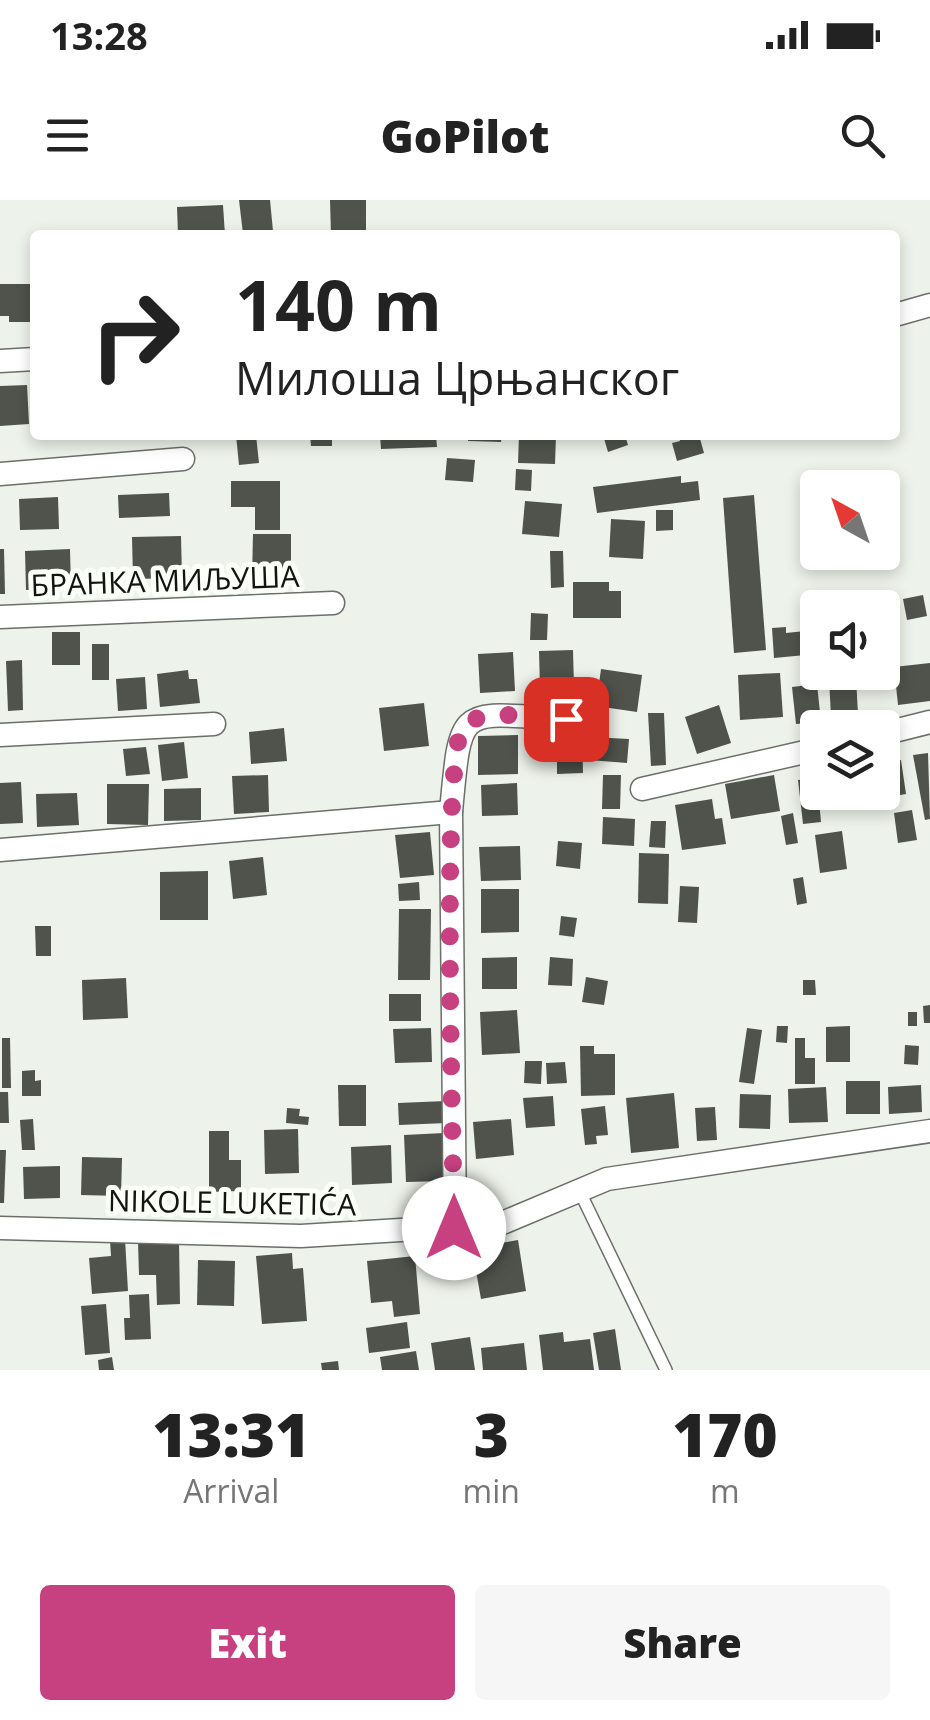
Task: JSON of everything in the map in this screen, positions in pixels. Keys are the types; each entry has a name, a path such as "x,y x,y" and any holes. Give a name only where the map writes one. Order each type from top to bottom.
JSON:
{"street":[{"path":"900,314 930,305"},
{"path":"0,360 30,359"},
{"path":"0,474 183,459"},
{"name":"БРАНКА МИЉУША","path":"0,617 333,603"},
{"path":"454,1228 451,812 462,727 472,719 492,715 566,719"},
{"path":"900,730 930,722"},
{"path":"0,734 214,724"},
{"path":"642,789 800,754"},
{"path":"0,850 451,812"},
{"name":"NIKOLE LUKETIĆA","path":"0,1228 300,1236 500,1224 607,1179 930,1131"}],"lane":[{"path":"578,1188 666,1370"}],"building":[{"path":"239,200 270,200 273,230 243,230"},
{"path":"330,200 366,200 366,230 331,230"},
{"path":"223,205 225,230 178,230 177,207"},
{"path":"0,284 30,284 30,322 9,322 9,316 0,316"},
{"path":"27,385 29,424 0,426 0,386"},
{"path":"236,440 257,440 259,463 239,465"},
{"path":"310,440 332,440 332,446 311,446"},
{"path":"380,440 436,440 437,447 381,449"},
{"path":"519,440 556,440 555,464 518,463"},
{"path":"604,440 626,440 628,445 608,452"},
{"path":"700,440 704,453 677,461 672,443"},
{"path":"447,458 475,460 473,482 445,480"},
{"path":"516,469 532,470 531,491 515,490"},
{"path":"681,476 681,483 698,481 700,500 597,513 593,487"},
{"path":"231,481 280,481 280,530 255,530 255,507 231,507"},
{"path":"169,493 170,516 119,518 118,495"},
{"path":"754,495 766,650 734,653 723,498"},
{"path":"58,497 59,529 20,530 19,499"},
{"path":"525,501 562,504 559,537 522,534"},
{"path":"656,510 673,510 673,530 656,531"},
{"path":"611,519 645,521 643,559 609,557"},
{"path":"253,534 291,534 291,578 252,578"},
{"path":"181,536 182,578 133,579 132,537"},
{"path":"0,549 4,549 5,594 0,594"},
{"path":"70,549 71,589 26,590 25,551"},
{"path":"550,551 563,551 564,587 551,588"},
{"path":"573,582 609,582 609,591 621,591 621,618 573,618"},
{"path":"923,595 927,616 907,620 903,599"},
{"path":"531,613 548,614 547,640 530,640"},
{"path":"786,627 786,633 800,632 800,656 774,658 772,628"},
{"path":"52,632 80,632 80,665 52,665"},
{"path":"92,644 109,644 109,680 92,680"},
{"path":"573,650 574,688 540,689 539,651"},
{"path":"513,652 515,691 480,693 478,654"},
{"path":"22,660 23,710 8,711 6,661"},
{"path":"930,663 930,701 898,705 900,666"},
{"path":"601,669 642,675 637,712 596,706"},
{"path":"188,670 189,679 197,679 200,703 160,707 157,674"},
{"path":"780,673 783,717 740,720 738,675"},
{"path":"145,677 147,709 118,711 116,679"},
{"path":"792,687 818,690 820,710 800,710 800,724 796,724"},
{"path":"830,690 857,690 858,710 831,710"},
{"path":"424,703 429,746 384,751 379,708"},
{"path":"719,705 731,743 697,754 685,717"},
{"path":"648,713 664,713 666,765 651,766"},
{"path":"284,728 287,761 251,764 249,732"},
{"path":"582,728 583,773 557,774 557,729"},
{"path":"518,735 518,774 478,775 478,736"},
{"path":"591,737 629,739 627,763 589,760"},
{"path":"184,742 188,778 162,781 158,745"},
{"path":"146,747 150,774 126,776 123,749"},
{"path":"928,753 930,819 925,820 913,755"},
{"path":"900,760 906,794 900,795"},
{"path":"268,775 269,812 234,814 232,776"},
{"path":"603,775 621,775 620,809 602,809"},
{"path":"774,775 780,811 731,819 725,784"},
{"path":"21,782 23,823 0,824 0,783"},
{"path":"517,783 518,815 482,816 481,785"},
{"path":"107,784 149,784 148,825 107,824"},
{"path":"201,788 201,820 164,821 164,789"},
{"path":"77,793 79,825 37,827 36,794"},
{"path":"712,799 715,819 722,818 726,844 682,850 675,805"},
{"path":"801,810 820,810 821,822 803,824"},
{"path":"912,810 917,840 898,843 894,813"},
{"path":"793,813 798,843 786,845 781,816"},
{"path":"603,817 635,819 634,846 602,844"},
{"path":"651,821 666,821 665,848 649,847"},
{"path":"842,831 847,869 820,873 815,835"},
{"path":"430,832 434,875 400,878 395,835"},
{"path":"558,841 582,843 580,869 556,866"},
{"path":"520,846 521,880 481,881 479,847"},
{"path":"639,853 669,854 668,904 638,903"},
{"path":"263,857 267,895 233,899 229,861"},
{"path":"208,871 208,920 160,920 160,872"},
{"path":"803,877 807,903 797,905 793,879"},
{"path":"419,882 420,900 399,901 398,884"},
{"path":"680,886 699,887 697,923 678,922"},
{"path":"481,889 519,889 519,932 481,933"},
{"path":"399,909 431,909 430,980 398,980"},
{"path":"561,916 577,918 574,937 559,935"},
{"path":"35,926 51,926 51,956 36,956"},
{"path":"517,957 517,989 482,989 482,958"},
{"path":"550,957 573,959 572,986 548,985"},
{"path":"586,977 608,981 604,1005 582,1002"},
{"path":"126,978 128,1018 83,1020 82,980"},
{"path":"803,980 815,980 816,995 803,995"},
{"path":"389,994 421,994 421,1021 389,1021"},
{"path":"930,1005 930,1023 924,1023 923,1006"},
{"path":"517,1010 520,1053 482,1055 480,1012"},
{"path":"908,1012 917,1012 917,1026 908,1026"},
{"path":"777,1026 788,1026 787,1043 776,1042"},
{"path":"850,1026 850,1062 826,1062 826,1027"},
{"path":"431,1028 432,1062 395,1063 393,1029"},
{"path":"747,1028 762,1030 754,1084 739,1082"},
{"path":"2,1038 10,1038 11,1088 2,1088"},
{"path":"795,1038 805,1038 805,1058 815,1058 815,1084 795,1084"},
{"path":"905,1045 919,1046 918,1065 904,1064"},
{"path":"580,1046 594,1046 594,1054 615,1054 615,1095 581,1096"},
{"path":"525,1061 542,1061 541,1084 524,1083"},
{"path":"565,1062 567,1083 547,1084 546,1063"},
{"path":"35,1070 35,1081 41,1080 41,1096 22,1096 22,1071"},
{"path":"846,1081 880,1081 880,1114 846,1114"},
{"path":"338,1085 366,1085 366,1126 339,1126"},
{"path":"921,1085 922,1112 889,1114 888,1087"},
{"path":"826,1087 828,1122 789,1123 788,1089"},
{"path":"0,1092 8,1092 9,1123 0,1123"},
{"path":"674,1093 679,1148 631,1153 626,1098"},
{"path":"740,1094 771,1095 770,1129 739,1128"},
{"path":"553,1096 555,1126 526,1128 523,1098"},
{"path":"446,1101 447,1123 399,1125 398,1103"},
{"path":"605,1106 608,1135 596,1136 597,1144 585,1145 581,1109"},
{"path":"715,1107 717,1140 697,1141 695,1108"},
{"path":"287,1108 300,1109 299,1116 309,1117 308,1125 286,1123"},
{"path":"33,1119 35,1150 22,1150 20,1120"},
{"path":"511,1119 514,1155 476,1159 473,1122"},
{"path":"298,1129 299,1173 265,1174 264,1130"},
{"path":"209,1131 229,1131 229,1160 241,1160 241,1191 209,1192"},
{"path":"444,1133 446,1181 406,1182 404,1135"},
{"path":"391,1145 392,1183 352,1185 351,1147"},
{"path":"0,1150 6,1150 4,1203 0,1203"},
{"path":"82,1157 122,1158 121,1196 81,1195"},
{"path":"60,1166 60,1198 24,1199 23,1167"},
{"path":"125,1239 128,1291 92,1294 89,1258 111,1256 110,1240"},
{"path":"518,1240 526,1291 481,1299 472,1248"},
{"path":"179,1241 180,1304 157,1305 156,1275 139,1275 138,1242"},
{"path":"292,1253 293,1269 303,1268 307,1321 262,1324 256,1256"},
{"path":"415,1256 420,1314 394,1317 392,1301 371,1303 367,1261"},
{"path":"198,1260 235,1261 234,1306 197,1305"},
{"path":"149,1294 151,1339 125,1340 124,1318 130,1318 129,1295"},
{"path":"106,1304 110,1353 85,1355 81,1306"},
{"path":"407,1322 410,1348 369,1353 366,1328"},
{"path":"615,1329 621,1370 599,1370 593,1333"},
{"path":"563,1332 564,1342 590,1339 594,1370 543,1370 539,1335"},
{"path":"470,1337 475,1370 435,1370 431,1343"},
{"path":"524,1343 527,1370 483,1370 481,1348"},
{"path":"416,1351 419,1370 382,1370 380,1357"},
{"path":"112,1357 114,1370 99,1370 98,1360"},
{"path":"338,1361 339,1370 322,1370 321,1363"}],"route":[{"path":"454,1228 451,812 458,743 462,727 472,719 492,715 566,719"}]}
